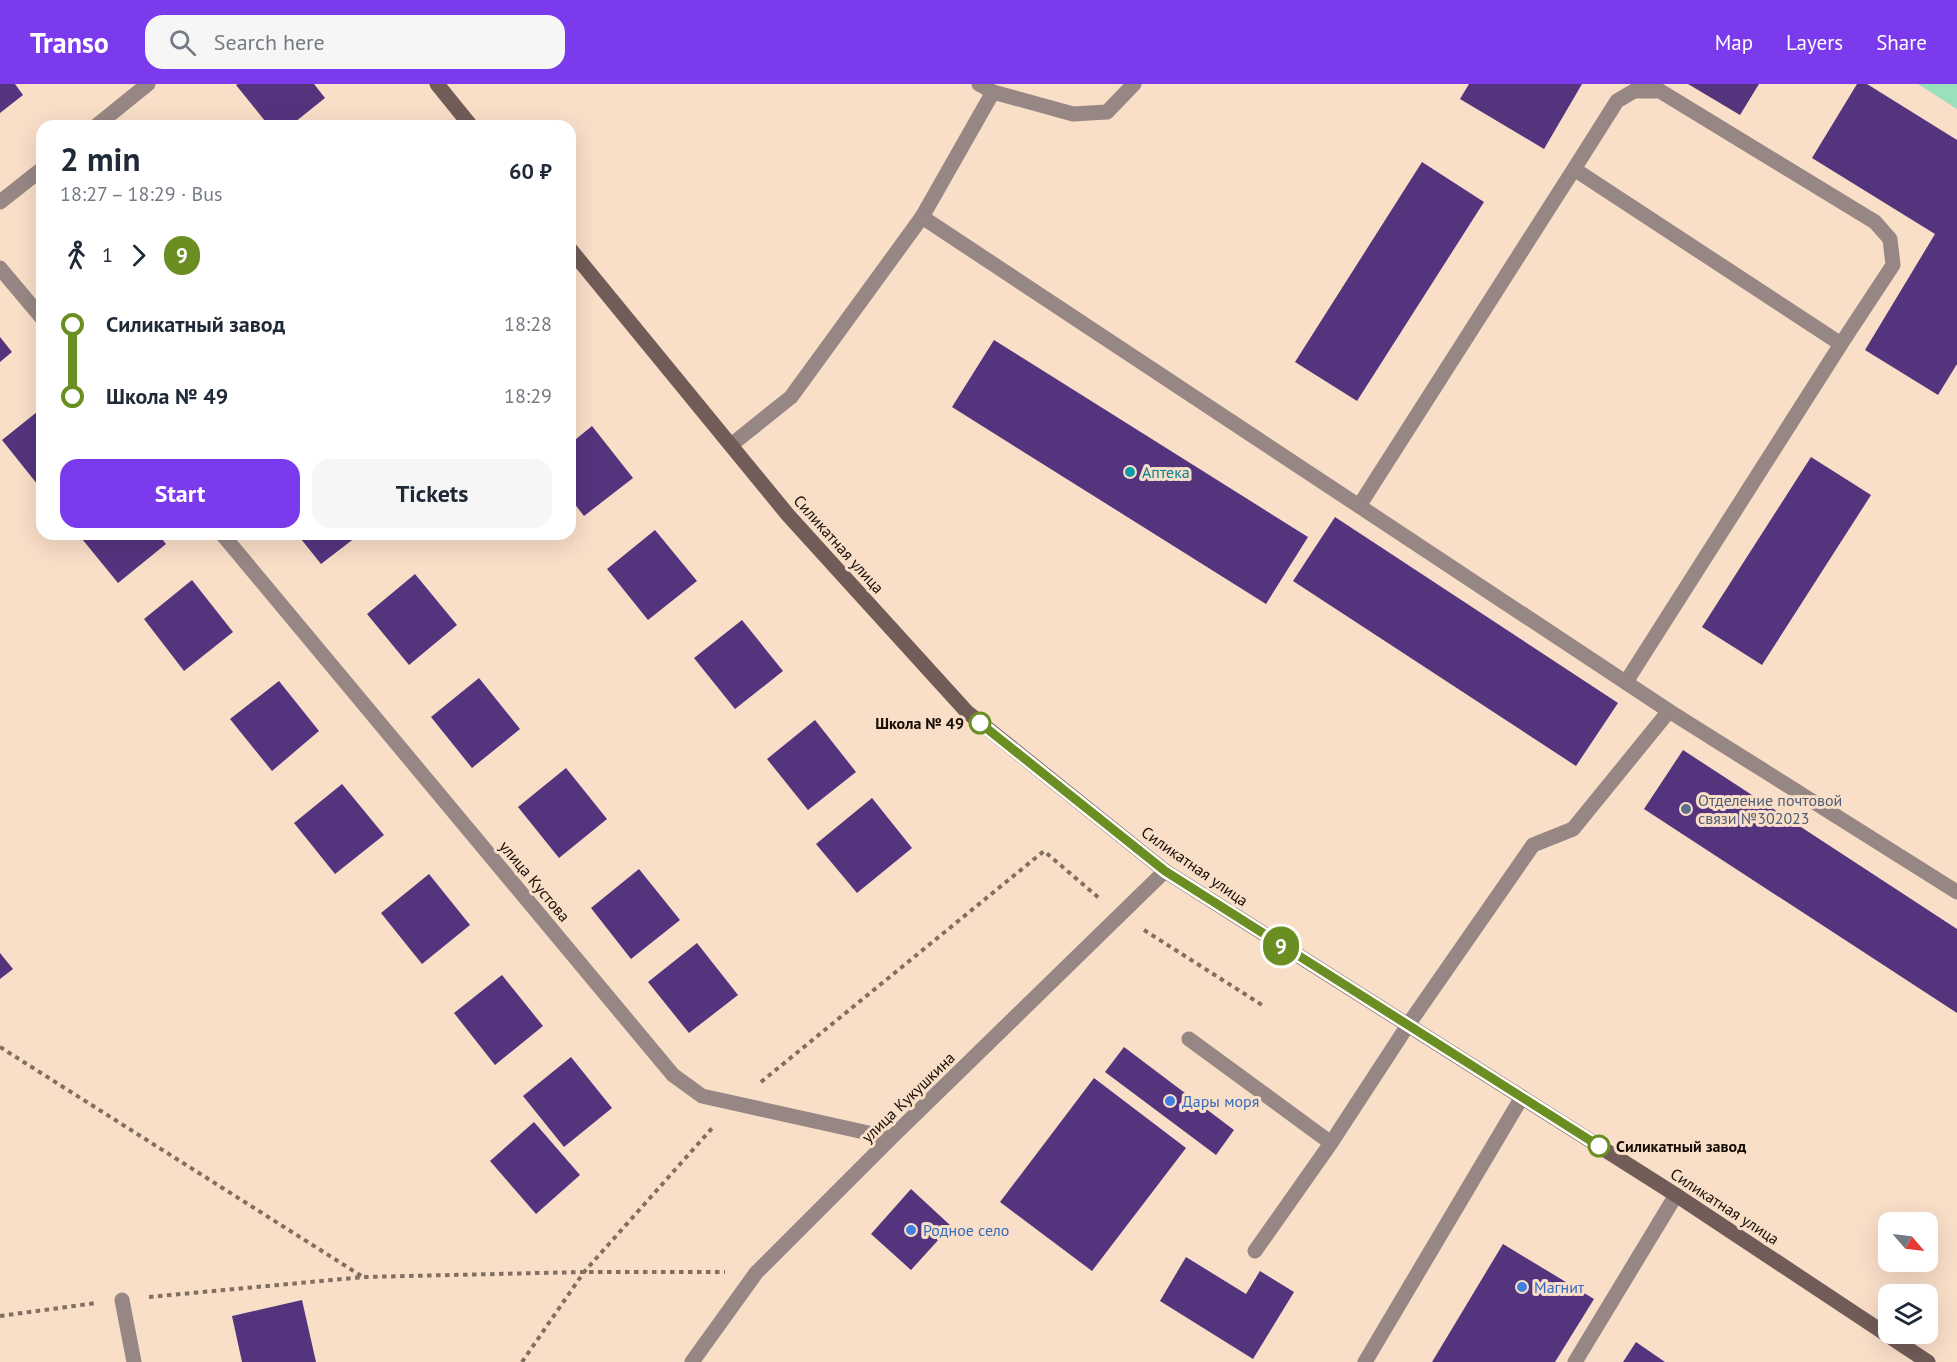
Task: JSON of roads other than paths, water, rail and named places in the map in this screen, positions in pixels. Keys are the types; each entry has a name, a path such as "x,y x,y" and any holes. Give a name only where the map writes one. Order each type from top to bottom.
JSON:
{"street":[{"path":"103,120 148,84"},
{"path":"436,84 466,120"},
{"path":"979,84 993,92 1073,114 1107,112 1134,84"},
{"path":"1359,506 1617,101 1634,92 1660,91 1875,222 1890,239 1893,265 1626,682"},
{"path":"731,446 791,397 922,218 993,92"},
{"path":"1574,169 1841,344"},
{"path":"0,202 36,174"},
{"path":"922,218 1668,711 1957,892"},
{"name":"Силикатная улица","path":"576,256 788,515 967,712 1165,871 1676,1194 1928,1362"},
{"path":"0,267 36,311"},
{"name":"улица Кустова","path":"227,540 673,1075 702,1096 891,1138"},
{"path":"1255,1251 1331,1143 1408,1025 1533,844 1574,828 1668,711"},
{"name":"улица Кукушкина","path":"692,1362 756,1273 1165,871"},
{"path":"1189,1039 1331,1143"},
{"path":"1365,1362 1522,1097"},
{"path":"1575,1362 1676,1194"},
{"path":"122,1300 135,1362"}],"place":[{"name":"Аптека","path":"1130,472"},
{"name":"Школа № 49","path":"980,723"},
{"name":"Отделение почтовой связи №302023","path":"1686,809"},
{"name":"Дары моря","path":"1170,1101"},
{"name":"Силикатный завод","path":"1599,1146"},
{"name":"Родное село","path":"911,1230"},
{"name":"Магнит","path":"1522,1287"}]}
